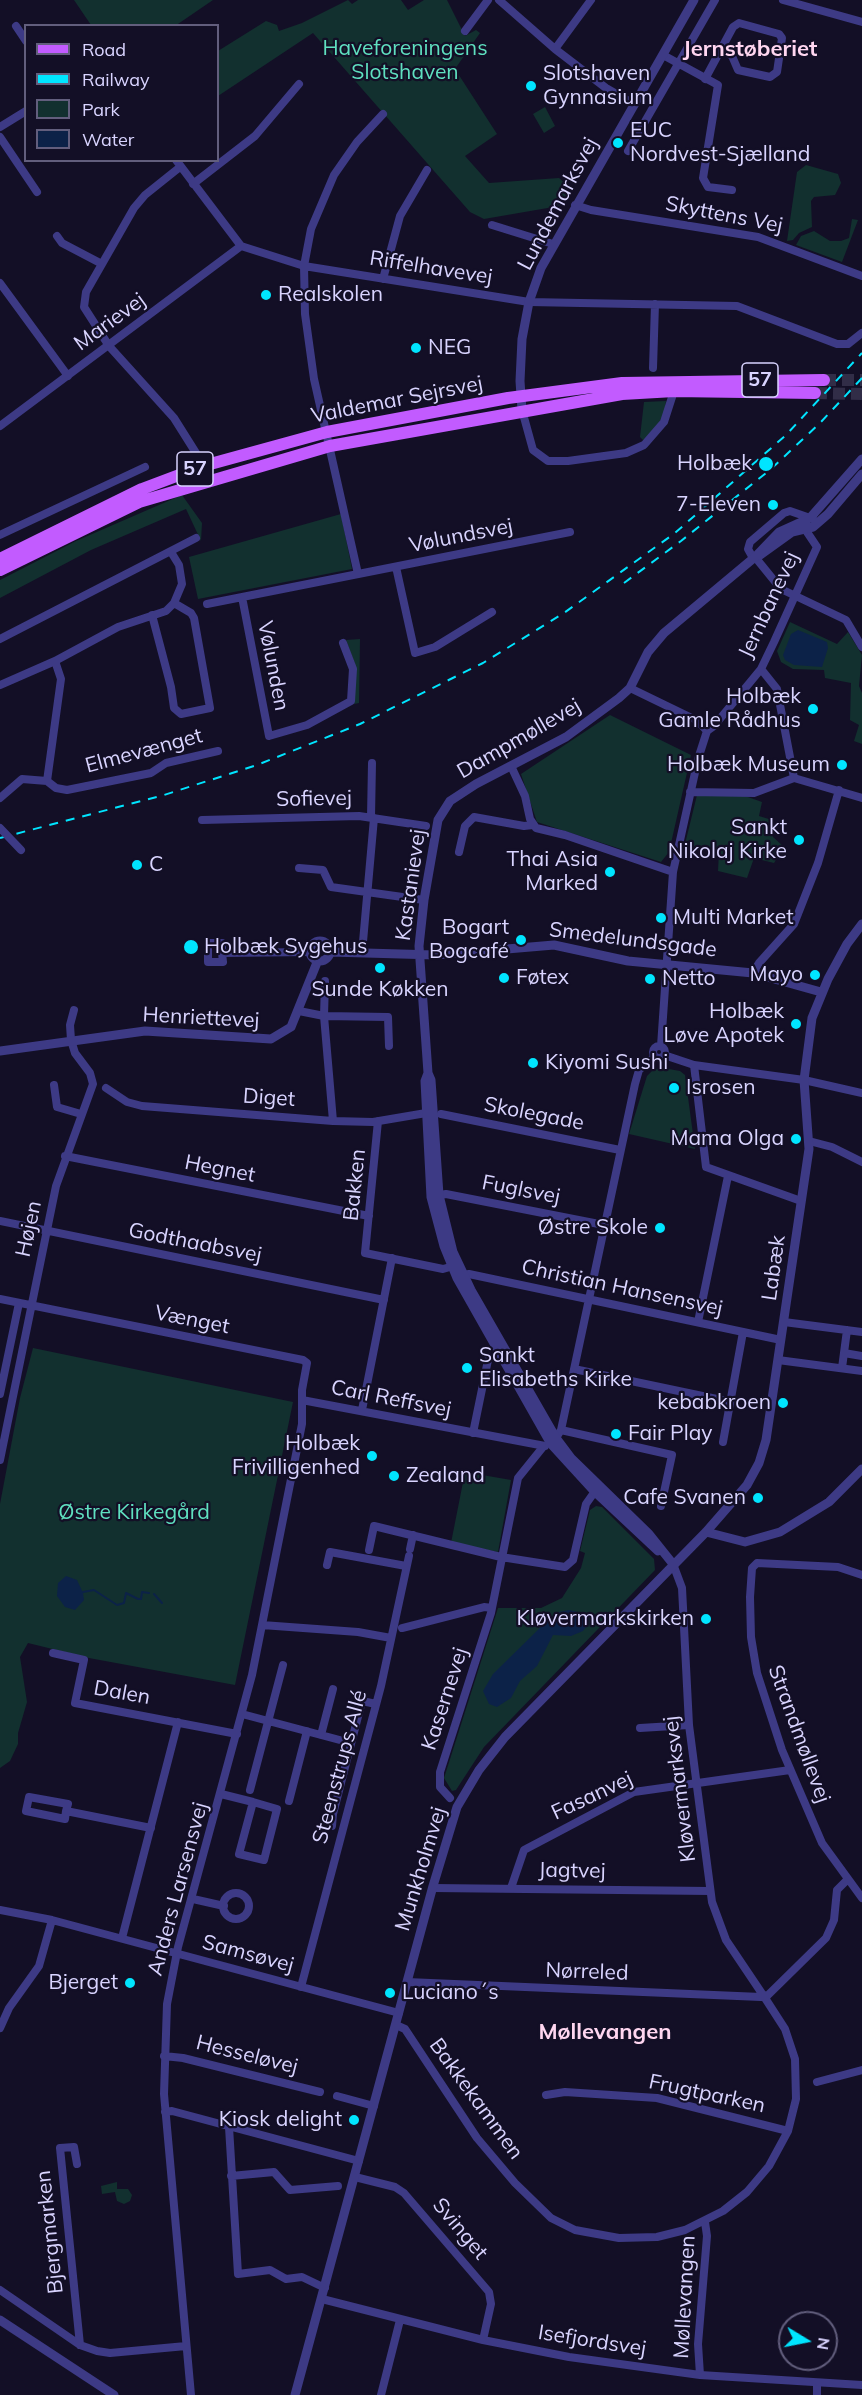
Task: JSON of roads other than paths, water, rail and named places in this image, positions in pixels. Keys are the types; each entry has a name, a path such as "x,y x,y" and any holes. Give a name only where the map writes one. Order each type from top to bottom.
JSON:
{"main road":[{"name":"Valdemar Sejrsvej","path":"0,559 142,489 203,466 327,432 520,396 633,382 824,380"},
{"name":"Valdemar Sejrsvej","path":"0,570 139,502 330,446 622,394 674,391 815,393"}],"street":[{"path":"465,31 488,0"},
{"path":"499,0 555,49 606,88 633,104"},
{"path":"555,49 591,0"},
{"name":"Lundemarksvej","path":"522,410 521,351 529,302 553,244 694,0"},
{"path":"628,151 715,0"},
{"path":"783,0 862,22"},
{"path":"705,78 721,50 739,23 779,34 782,38 777,72 770,76 738,70 732,56 721,50"},
{"path":"16,26 24,37"},
{"path":"663,55 718,85 703,178 708,187 732,190"},
{"path":"194,184 255,136 299,84"},
{"path":"0,127 24,112"},
{"path":"358,574 307,338 304,266 311,229 334,176 357,142 383,114"},
{"path":"0,137 37,192"},
{"path":"196,453 174,418 109,346 84,306 86,292 139,201 178,164 241,246"},
{"path":"383,279 400,216 427,170"},
{"name":"Skyttens Vej","path":"575,205 591,210 758,237 862,276"},
{"path":"492,225 553,244"},
{"path":"57,236 62,243 102,264"},
{"name":"Riffelhavevej","path":"241,246 304,266 529,302 740,306 837,344 848,344 862,333"},
{"name":"Marievej","path":"0,426 241,246"},
{"path":"0,283 68,376"},
{"path":"653,368 655,304"},
{"path":"522,410 533,450 548,461 568,461 626,453 644,445 664,422 674,391"},
{"path":"754,558 786,527 810,518 862,459"},
{"path":"0,535 145,467"},
{"path":"754,558 792,532 806,529 820,521 862,474"},
{"path":"820,521 790,511 784,513 750,542 748,549 778,586 843,618 862,647"},
{"name":"Jernbanevej","path":"661,1046 674,872 690,792 707,731 714,726 761,669 817,547 806,529"},
{"name":"Vølundsvej","path":"358,574 570,532"},
{"path":"0,639 195,538"},
{"path":"0,685 55,661 118,627 166,611 180,593 182,575 171,552"},
{"name":"Dampmøllevej","path":"438,820 450,801 460,793 579,728 630,688 642,663 660,638 754,558"},
{"path":"396,567 415,653 435,647 492,612"},
{"name":"Vølunden","path":"207,604 358,574"},
{"name":"Vølunden","path":"242,597 269,736 307,724 351,701 353,669 343,643"},
{"path":"152,615 171,687 174,708 181,714 210,708 194,618 191,613 174,603"},
{"path":"47,781 61,679 55,661"},
{"path":"761,669 777,689 794,778"},
{"path":"630,688 698,721 707,731"},
{"name":"Elmevænget","path":"0,798 22,779 47,781 56,788 67,790 151,773 166,763 218,750"},
{"path":"362,953 373,817 372,763"},
{"path":"511,766 524,792 533,825"},
{"path":"690,792 754,793 794,778 862,798"},
{"path":"753,973 759,963 794,924 813,876 839,790"},
{"name":"Sofievej","path":"202,820 373,817 426,826"},
{"path":"459,852 465,826 474,817 524,826 533,825 674,872"},
{"name":"Kastanievej","path":"438,820 424,900 420,955 428,1073 425,1081 433,1112 435,1196 455,1266 553,1440 643,1539 674,1564"},
{"path":"0,828 21,850"},
{"path":"299,868 323,870 331,887 424,900"},
{"name":"Labæk","path":"706,1532 747,1485 759,1463 766,1440 809,1140 804,1080 812,1018 821,992 847,944 862,924"},
{"path":"222,953 310,952 318,960 324,960 330,951 326,943 320,941 314,943 310,952"},
{"name":"Smedelundsgade","path":"330,951 420,955 481,953 554,945 628,961 753,973 821,992"},
{"name":"Henriettevej","path":"0,1051 145,1031 271,1039 287,1031 299,1011 318,960"},
{"path":"325,981 324,1016 333,1121"},
{"path":"71,1040 70,1025 74,1010"},
{"path":"299,1011 324,1016 388,1017 390,1046"},
{"name":"Højen","path":"0,1460 31,1305 65,1156 93,1080 75,1053 71,1040"},
{"path":"654,1057 653,1049 661,1046 664,1049 664,1055"},
{"path":"654,1057 659,1059 664,1055"},
{"path":"664,1055 694,1065 804,1080 862,1093"},
{"path":"553,1440 574,1369 639,1070 654,1057"},
{"path":"694,1065 706,1167 801,1202"},
{"path":"54,1085 57,1107 81,1114"},
{"name":"Diget","path":"105,1088 127,1102 146,1106 333,1121 378,1121 433,1112"},
{"name":"Skolegade","path":"433,1112 620,1150"},
{"name":"Bakken","path":"378,1121 365,1253 392,1258"},
{"path":"809,1140 832,1147 862,1162"},
{"name":"Hegnet","path":"65,1156 369,1216"},
{"path":"698,1322 728,1176"},
{"name":"Fuglsvej","path":"435,1196 446,1194 604,1225"},
{"name":"Godthaabsvej","path":"0,1221 384,1300"},
{"path":"362,1410 392,1258 443,1269 455,1266"},
{"name":"Christian Hansensvej","path":"460,1277 469,1274 781,1340"},
{"path":"0,1299 31,1305"},
{"path":"0,1395 1,1380 19,1303"},
{"name":"Vænget","path":"31,1305 303,1360 307,1364 302,1400"},
{"path":"784,1322 862,1332"},
{"path":"842,1368 847,1330"},
{"path":"723,1442 743,1332"},
{"path":"844,1353 862,1356"},
{"name":"Carl Reffsvej","path":"473,1433 488,1360"},
{"path":"778,1360 862,1371"},
{"path":"574,1369 731,1402"},
{"path":"1,1380 15,1383"},
{"name":"Carl Reffsvej","path":"302,1400 473,1433 553,1440 672,1455 661,1506"},
{"name":"Anders Larsensvej","path":"191,2395 165,2112 164,2056 167,2004 177,1953 237,1734 262,1625 302,1424 302,1400"},
{"name":"Kasernevej","path":"450,1798 440,1786 441,1772 492,1608 518,1478 553,1440"},
{"path":"706,1532 745,1542 780,1532 829,1502 862,1469"},
{"path":"369,1550 374,1526 501,1557 561,1567 569,1565 573,1560 586,1504 596,1489"},
{"name":"Munkholmvej","path":"295,2395 457,1807 483,1765 528,1713 706,1532"},
{"name":"Steenstrups Allé","path":"301,1987 376,1704 413,1534"},
{"path":"327,1565 330,1552 406,1566"},
{"name":"Strandmøllevej","path":"862,1575 830,1567 757,1563 752,1568 751,1634 753,1656 761,1689 790,1770 819,1837 862,1898"},
{"name":"Kløvermarksvej","path":"674,1564 682,1588 689,1725 710,1891 717,1919 726,1940 764,1996"},
{"name":"Kasernevej","path":"402,1628 484,1607 492,1608"},
{"path":"262,1625 358,1632 392,1638"},
{"name":"Dalen","path":"53,1653 84,1660 75,1703 237,1734"},
{"path":"250,1790 283,1665"},
{"path":"321,1735 333,1689"},
{"path":"332,1826 333,1814 362,1701 376,1704"},
{"path":"242,1714 351,1743"},
{"path":"122,1938 178,1722"},
{"path":"640,1728 689,1725"},
{"path":"289,1801 308,1731"},
{"name":"Fasanvej","path":"511,1888 521,1854 529,1846 634,1792 790,1770"},
{"path":"221,1794 253,1802 277,1809 264,1860 241,1855 253,1802"},
{"path":"29,1797 68,1804 66,1811 65,1819 26,1812 29,1797"},
{"path":"66,1811 151,1828"},
{"path":"764,1996 823,1942 833,1923 837,1890 848,1879"},
{"name":"Jagtvej","path":"433,1888 710,1891"},
{"path":"193,1899 224,1906"},
{"name":"Samsøvej","path":"0,1910 52,1920 122,1938 399,2013"},
{"path":"0,2028 9,2008 42,1962 52,1920"},
{"name":"Nørreled","path":"407,1982 764,1996"},
{"name":"Bakkekammen","path":"396,2025 405,2029 477,2138 515,2183 555,2220 574,2230 624,2239 666,2235 705,2222 736,2201 758,2181 788,2131 796,2099 795,2059 785,2029 764,1996"},
{"name":"Hesseløvej","path":"164,2056 183,2058 320,2092"},
{"path":"817,2082 862,2070"},
{"name":"Frugtparken","path":"546,2095 565,2092 657,2098 788,2131"},
{"path":"337,2096 374,2106"},
{"path":"165,2112 172,2111 359,2161"},
{"path":"228,2127 238,2274 270,2270 286,2279 302,2277 325,2288"},
{"name":"Bjergmarken","path":"77,2164 74,2147 60,2148 80,2345"},
{"path":"231,2176 274,2172 290,2190 338,2186"},
{"name":"Svinget","path":"355,2177 395,2187 404,2193 489,2292 491,2304 483,2340"},
{"name":"Møllevangen","path":"700,2375 698,2344 708,2236 705,2222"},
{"name":"Bjergmarken","path":"0,2290 80,2345 110,2353 186,2346"},
{"name":"Isefjordsvej","path":"322,2299 483,2340 569,2357 700,2375 862,2385"},
{"path":"0,2320 114,2395"},
{"path":"381,2395 400,2320"},
{"path":"817,2384 817,2395"}],"water":[{"path":"798,630 827,642 828,648 822,667 794,665 785,660 783,655 791,634"},
{"path":"66,1576 77,1580 83,1593 84,1600 75,1610 65,1607 57,1596 58,1583"},
{"path":"569,1610 582,1613 587,1619 588,1624 583,1631 571,1636 553,1635 537,1666 520,1681 511,1698 497,1707 489,1704 483,1691 493,1674 547,1621 559,1612"}],"waterway":[{"path":"83,1592 94,1590 117,1605 124,1603 126,1593 138,1599 141,1599 142,1592 149,1593"},
{"path":"154,1594 162,1603"}],"tunnel":[{"path":"824,380 862,380"},
{"path":"815,393 862,394"}],"railway":[{"path":"0,838 164,795 257,765 360,724 483,663 564,613 675,533 786,435 862,353"},
{"path":"624,583 771,469 820,423 862,378"}],"place":[{"name":"Slotshaven Gynnasium","path":"531,86"},
{"name":"EUC Nordvest-Sjælland","path":"618,143"},
{"name":"Realskolen","path":"266,295"},
{"name":"NEG","path":"416,348"},
{"name":"Holbæk","path":"766,464"},
{"name":"7-Eleven","path":"773,505"},
{"name":"Holbæk Gamle Rådhus","path":"813,709"},
{"name":"Holbæk Museum","path":"842,765"},
{"name":"Sankt Nikolaj Kirke","path":"799,840"},
{"name":"C","path":"137,865"},
{"name":"Thai Asia Marked","path":"610,872"},
{"name":"Multi Market","path":"661,918"},
{"name":"Bogart Bogcafé","path":"521,940"},
{"name":"Holbæk Sygehus","path":"191,947"},
{"name":"Sunde Køkken","path":"380,968"},
{"name":"Mayo","path":"815,975"},
{"name":"Føtex","path":"504,978"},
{"name":"Netto","path":"650,979"},
{"name":"Holbæk Løve Apotek","path":"796,1024"},
{"name":"Kiyomi Sushi","path":"533,1063"},
{"name":"Isrosen","path":"674,1088"},
{"name":"Mama Olga","path":"796,1139"},
{"name":"Østre Skole","path":"660,1228"},
{"name":"Sankt Elisabeths Kirke","path":"467,1368"},
{"name":"kebabkroen","path":"783,1403"},
{"name":"Fair Play","path":"616,1434"},
{"name":"Holbæk Frivilligenhed","path":"372,1456"},
{"name":"Zealand","path":"394,1476"},
{"name":"Cafe Svanen","path":"758,1498"},
{"name":"Kløvermarkskirken","path":"706,1619"},
{"name":"Bjerget","path":"130,1983"},
{"name":"Luciano´s","path":"390,1993"},
{"name":"Kiosk delight","path":"354,2120"}],"district":[{"name":"Jernstøberiet","path":"750,49"},
{"name":"Møllevangen","path":"605,2032"}],"park label":[{"name":"Haveforeningens Slotshaven","path":"405,61"},
{"name":"Østre Kirkegård","path":"134,1513"}]}
